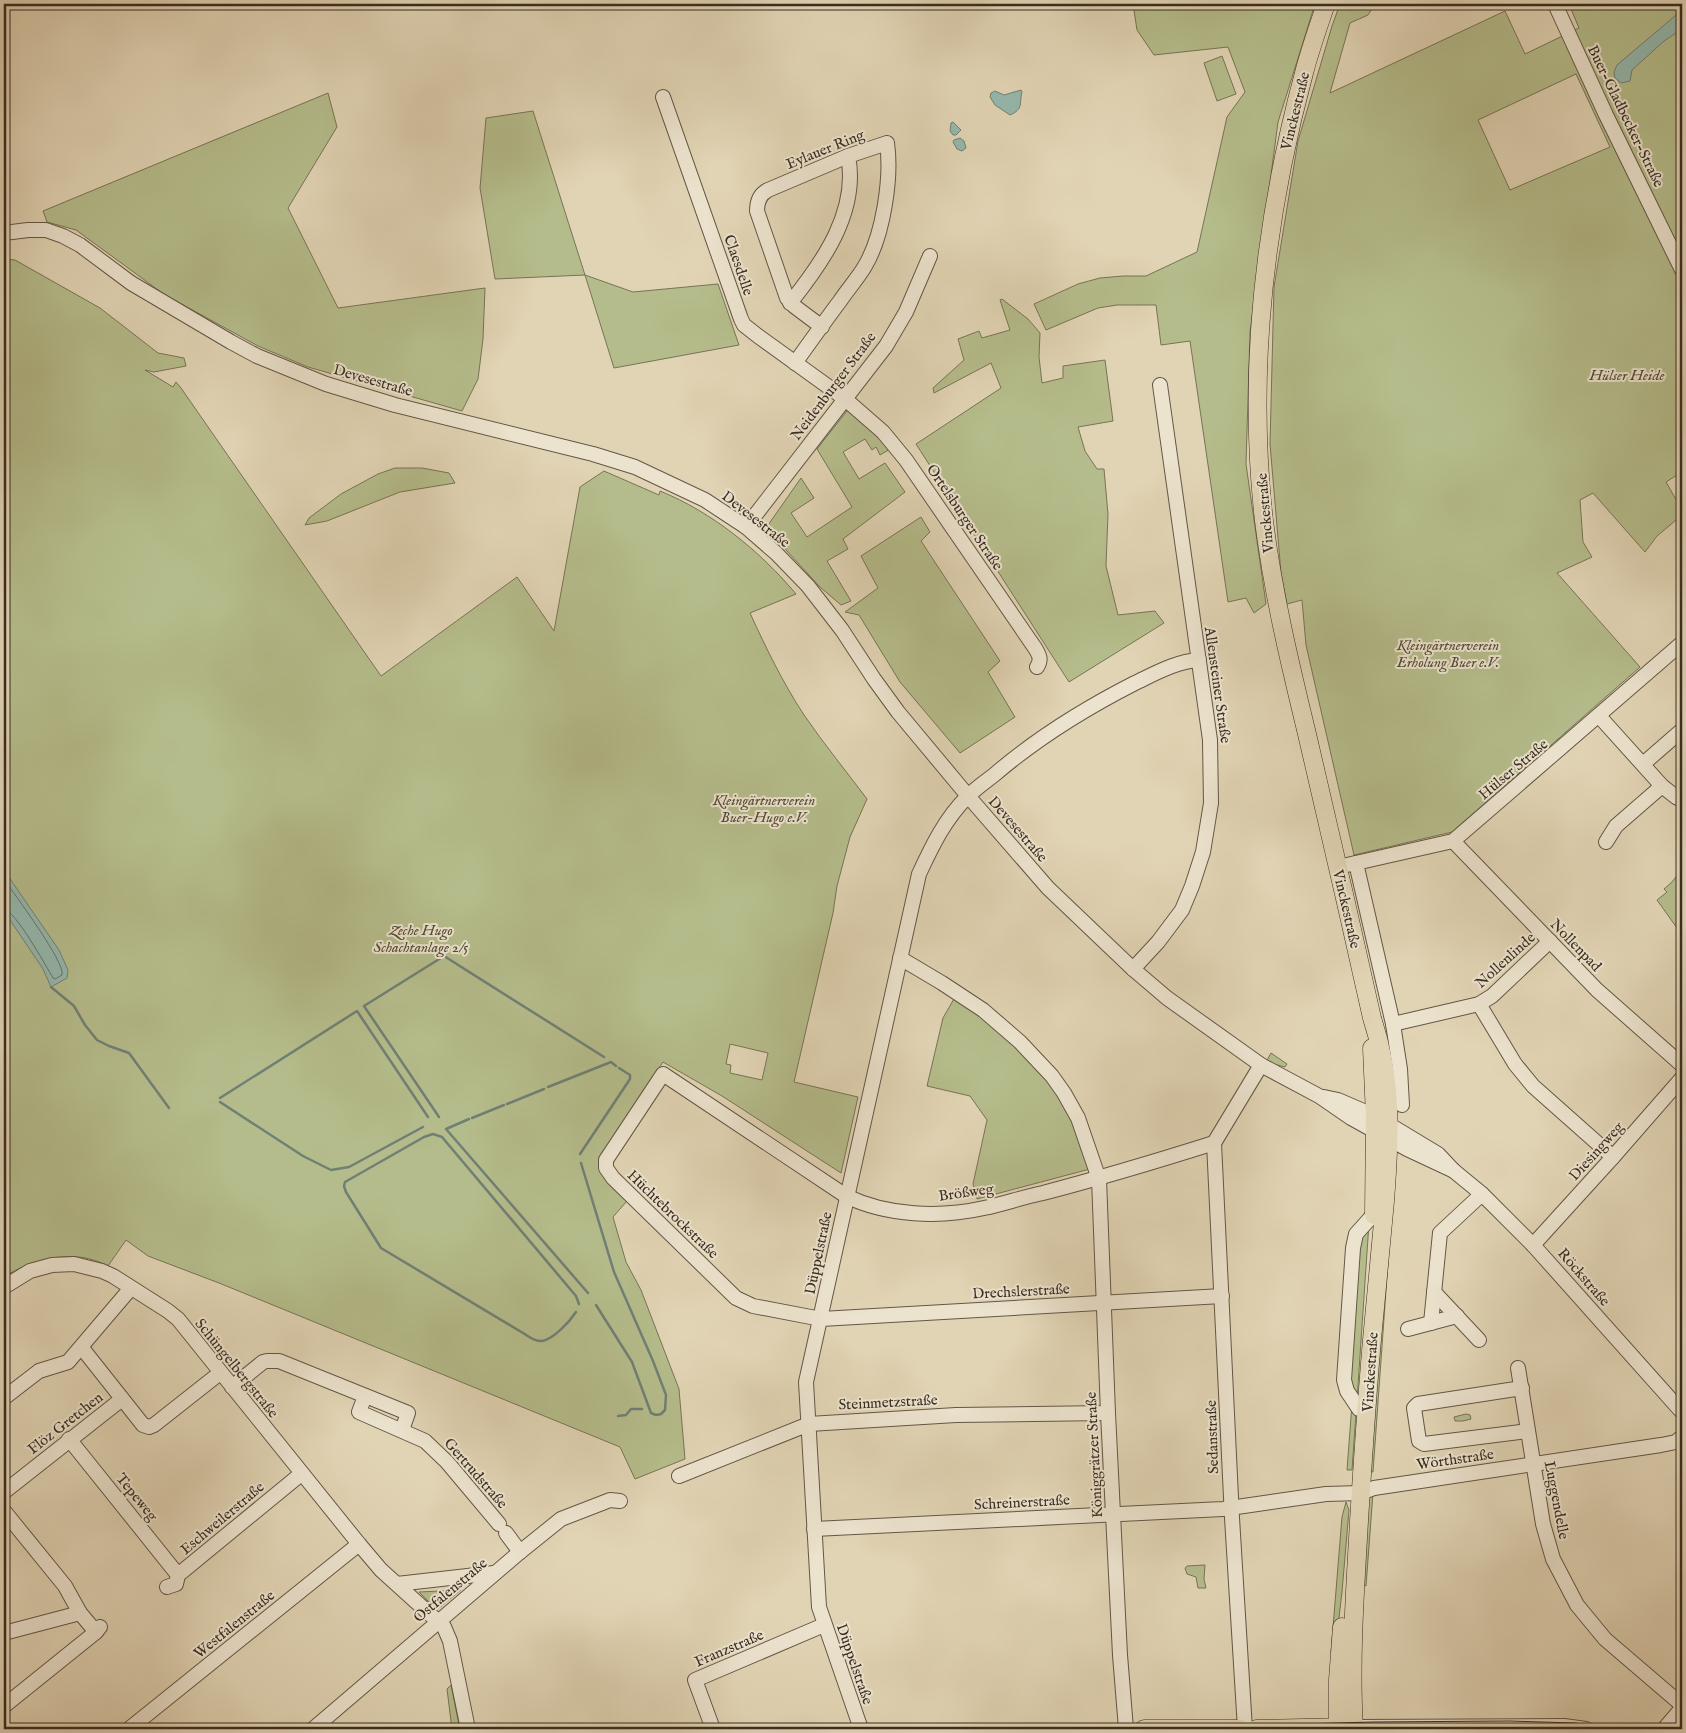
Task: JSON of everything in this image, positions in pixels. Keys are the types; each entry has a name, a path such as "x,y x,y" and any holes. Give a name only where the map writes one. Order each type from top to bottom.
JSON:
{"main road":[{"name":"Vinckestraße","path":"1326,4 1304,72 1280,172 1264,285 1259,399 1264,517 1274,590 1372,1018 1386,1070 1359,1409 1352,1678 1346,1728"},
{"name":"Vinckestraße","path":"1357,1492 1389,1161 1382,1127"},
{"path":"1256,1729 1346,1728"},
{"path":"1144,1729 1239,1729"}],"street":[{"name":"Buer-Gladbecker-Straße","path":"1555,4 1606,115 1682,270"},
{"name":"Claesdelle","path":"662,97 744,325 844,398"},
{"name":"Eylauer Ring","path":"790,303 757,211 757,204 763,193 848,156 887,143 889,172 886,200 876,241 866,265 795,363"},
{"path":"822,327 790,303 823,259 837,232 850,186 851,168 848,156"},
{"name":"Devesestraße","path":"4,233 46,230 63,236 80,245 131,283 231,342 257,356 326,384 395,405 575,449 635,467 705,500 746,527 776,553 808,586 842,630 898,712 968,796 1048,888 1133,969 1167,998 1261,1065 1319,1096 1336,1109 1382,1127"},
{"name":"Neidenburger Straße","path":"746,527 886,346 906,312 930,256"},
{"name":"Allensteiner Straße","path":"1133,969 1158,942 1182,910 1192,886 1207,837 1211,803 1212,762 1160,385"},
{"name":"Ortelsburger Straße","path":"844,398 883,432 906,460 1040,655 1040,662 1037,667"},
{"name":"Hülser Straße","path":"1338,867 1453,841 1682,643"},
{"name":"Düppelstraße","path":"861,1729 819,1607 806,1382 919,874 936,837 968,796 1028,747 1079,713 1152,675 1188,660 1199,660"},
{"path":"1599,716 1662,786 1676,798 1682,800"},
{"path":"1643,764 1682,730"},
{"path":"1606,842 1616,826 1662,786"},
{"name":"Nollenpad","path":"1453,841 1597,990 1682,1065"},
{"name":"Vinckestraße","path":"1356,863 1393,1024 1402,1105"},
{"name":"Nollenlinde","path":"1393,1024 1479,1004 1492,996 1550,941"},
{"name":"Königgrätzer Straße","path":"900,958 983,1010 1020,1042 1052,1076 1076,1112 1099,1179 1108,1413 1120,1655 1126,1729"},
{"path":"1479,1004 1515,1064 1533,1086 1614,1157"},
{"path":"1214,1143 1261,1065"},
{"name":"Brößweg","path":"663,1074 846,1196 860,1203 899,1211 951,1213 984,1208 1099,1179 1214,1143"},
{"name":"Hüchtebrockstraße","path":"663,1074 608,1155 605,1164 607,1170 736,1298 753,1306 821,1319"},
{"name":"Diesingweg","path":"1534,1245 1614,1157 1682,1078"},
{"name":"Röckstraße","path":"1382,1127 1438,1154 1482,1194 1534,1245 1682,1412"},
{"name":"Sedanstraße","path":"1214,1143 1245,1729"},
{"path":"1431,1323 1440,1234 1482,1194"},
{"name":"Schüngelbergstraße","path":"4,1287 30,1272 52,1266 67,1264 84,1266 102,1271 178,1319 301,1474 381,1570 444,1627 448,1635 468,1729"},
{"path":"4,1398 39,1371 68,1362 82,1348 131,1288"},
{"path":"1434,1292 1479,1340"},
{"name":"Drechslerstraße","path":"821,1319 1222,1296"},
{"path":"1408,1329 1457,1316"},
{"path":"82,1348 143,1425 149,1427 220,1373"},
{"name":"Gertrudstraße","path":"232,1387 262,1362 273,1360 408,1413 402,1430 425,1441 447,1462 520,1552"},
{"name":"Luggendelle","path":"1518,1368 1543,1524 1554,1559 1577,1605 1605,1639 1682,1704"},
{"path":"1522,1388 1418,1404 1414,1408 1416,1426 1419,1441 1424,1444 1528,1430"},
{"name":"Flöz Gretchen","path":"4,1492 122,1399"},
{"name":"Steinmetzstraße","path":"679,1476 809,1424 956,1415 1108,1413"},
{"name":"Wörthstraße","path":"1232,1508 1326,1494 1357,1492 1676,1442 1682,1437"},
{"name":"Tepeweg","path":"69,1439 178,1575"},
{"name":"Eschweilerstraße","path":"167,1588 176,1584 178,1575 301,1474"},
{"name":"Ostfalenstraße","path":"313,1729 561,1519 610,1500 620,1501"},
{"name":"Schreinerstraße","path":"814,1529 1232,1508"},
{"path":"4,1706 98,1629 80,1614 65,1586 5,1517"},
{"name":"Westfalenstraße","path":"129,1729 359,1544"},
{"path":"397,1584 494,1574"},
{"path":"4,1632 80,1614"},
{"name":"Franzstraße","path":"713,1729 695,1680 824,1625"},
{"path":"1664,1729 1682,1708"},
{"path":"1346,1728 1564,1726 1586,1729"}],"green space":[{"path":"1133,4 1315,4 1278,122 1250,332 1246,464 1266,604 1254,613 1246,598 1228,602 1190,341 1161,345 1156,305 1117,305 1098,308 1046,330 1034,304 1078,284 1100,278 1146,276 1197,252 1227,117 1245,92 1228,47 1154,55 1137,30"},
{"path":"1340,4 1375,4 1368,15 1350,23 1330,93 1505,11 1525,54 1579,28 1569,4 1682,4 1682,472 1666,482 1682,510 1682,515 1657,536 1645,552 1593,493 1580,500 1583,542 1592,557 1557,573 1640,667 1452,832 1354,855 1306,645 1302,600 1287,604 1281,573 1270,444 1274,287 1298,141","holes":["1576,74 1610,147 1510,190 1478,120"]},
{"path":"1222,56 1236,94 1217,101 1204,63"},
{"path":"328,93 337,127 288,208 338,308 485,288 483,339 478,379 462,411 308,367 258,346 165,295 76,230 47,222 43,211"},
{"path":"533,111 585,275 495,279 480,188 486,118"},
{"name":"Zeche Hugo Schachtanlage 2/5","path":"4,259 15,260 100,308 158,353 184,358 186,366 154,372 145,370 173,387 176,382 181,388 381,676 517,577 554,631 580,487 604,471 659,495 660,491 698,510 734,534 782,578 796,594 750,613 796,703 867,799 850,837 837,886 833,913 794,1082 858,1097 841,1173 722,1096 663,1062 602,1154 601,1173 627,1201 613,1217 626,1262 641,1290 679,1389 685,1459 635,1479 620,1447 219,1283 148,1256 126,1240 108,1266 82,1257 54,1258 41,1260 15,1270 4,1277","holes":["730,1044 768,1053 762,1080 730,1073 731,1065 726,1064"]},
{"path":"585,275 633,292 718,284 739,345 614,368"},
{"path":"1002,299 1028,319 1040,333 1039,357 1042,383 1063,378 1063,366 1105,360 1113,421 1078,427 1085,451 1097,469 1104,469 1108,514 1106,566 1118,615 1155,611 1164,623 1069,682 916,444 1001,388 991,363 934,393 933,388 964,360 958,339 979,331 982,338 1010,330 1000,300"},
{"path":"850,407 892,448 880,455 876,447 872,450 865,439 843,452 859,479 885,463 905,492 843,539 848,549 827,561 851,601 841,605 820,587 766,528 801,478 814,498 791,513 807,537 852,507 817,449"},
{"path":"395,468 422,468 449,473 455,483 400,492 327,521 305,525 309,518 341,494 378,474"},
{"path":"921,517 930,532 921,541 1000,661 988,672 1015,717 960,753 900,682 859,615 845,612 878,588 861,556"},
{"path":"1682,869 1682,935 1657,900 1667,892 1664,889"},
{"path":"955,997 1020,1050 1048,1080 1074,1121 1090,1169 977,1199 973,1184 987,1120 970,1096 927,1086 943,1018"},
{"path":"1271,1053 1287,1064 1285,1067 1266,1062"},
{"path":"1394,1179 1373,1472 1367,1471"},
{"path":"1369,1223 1357,1400 1348,1379 1358,1245"},
{"path":"1352,1404 1356,1413 1352,1470 1347,1470"},
{"path":"1470,1415 1471,1419 1455,1421 1454,1417"},
{"path":"1373,1493 1366,1586 1362,1583 1365,1498"},
{"path":"1346,1502 1349,1510 1334,1660 1331,1652 1342,1517"},
{"path":"1205,1565 1204,1579 1206,1588 1198,1588 1196,1577 1187,1574 1185,1568 1187,1566"},
{"path":"461,1590 439,1608 433,1606 419,1592"},
{"path":"451,1685 460,1729 452,1729 447,1689"}],"water":[{"path":"1682,10 1682,29 1664,41 1632,70 1630,81 1621,83 1615,78 1614,72 1617,65"},
{"path":"1021,90 1019,108 1010,115 995,105 990,97 991,93 995,91 1004,95"},
{"path":"953,122 961,130 956,135 953,135 950,131 951,123"},
{"path":"960,138 964,141 966,148 962,151 957,149 953,142"},
{"path":"4,870 59,950 68,970 67,978 51,987 43,969 4,911"}],"waterway":[{"path":"439,1117 364,1006 444,956 604,1057"},
{"path":"51,987 74,1006 85,1025 97,1040 129,1053 169,1108"},
{"path":"220,1098 357,1011 428,1117"},
{"path":"548,1087 611,1062 616,1066"},
{"path":"580,1154 630,1079 630,1075 619,1068"},
{"path":"507,1104 544,1089"},
{"path":"220,1102 303,1156 331,1170 349,1167 423,1127"},
{"path":"472,1118 504,1105"},
{"path":"469,1119 446,1129 588,1293"},
{"path":"576,1312 566,1325 552,1337 547,1340 537,1341 381,1248 346,1192 345,1182 424,1137 433,1134 442,1137 576,1296 579,1304"},
{"path":"581,1163 614,1272 666,1395 665,1410 661,1414 651,1413 632,1362 596,1305"},
{"path":"618,1416 626,1415 631,1409 642,1409"}],"tram line":[{"path":"1044,1729 1509,1721 1576,1723 1606,1729"},
{"path":"1524,1729 1538,1729"}],"park label":[{"name":"Hülser Heide","path":"1627,375"},
{"name":"Kleingärtnerverein Erholung Buer e.V.","path":"1448,654"},
{"name":"Kleingärtnerverein Buer-Hugo e.V.","path":"764,808"}]}
